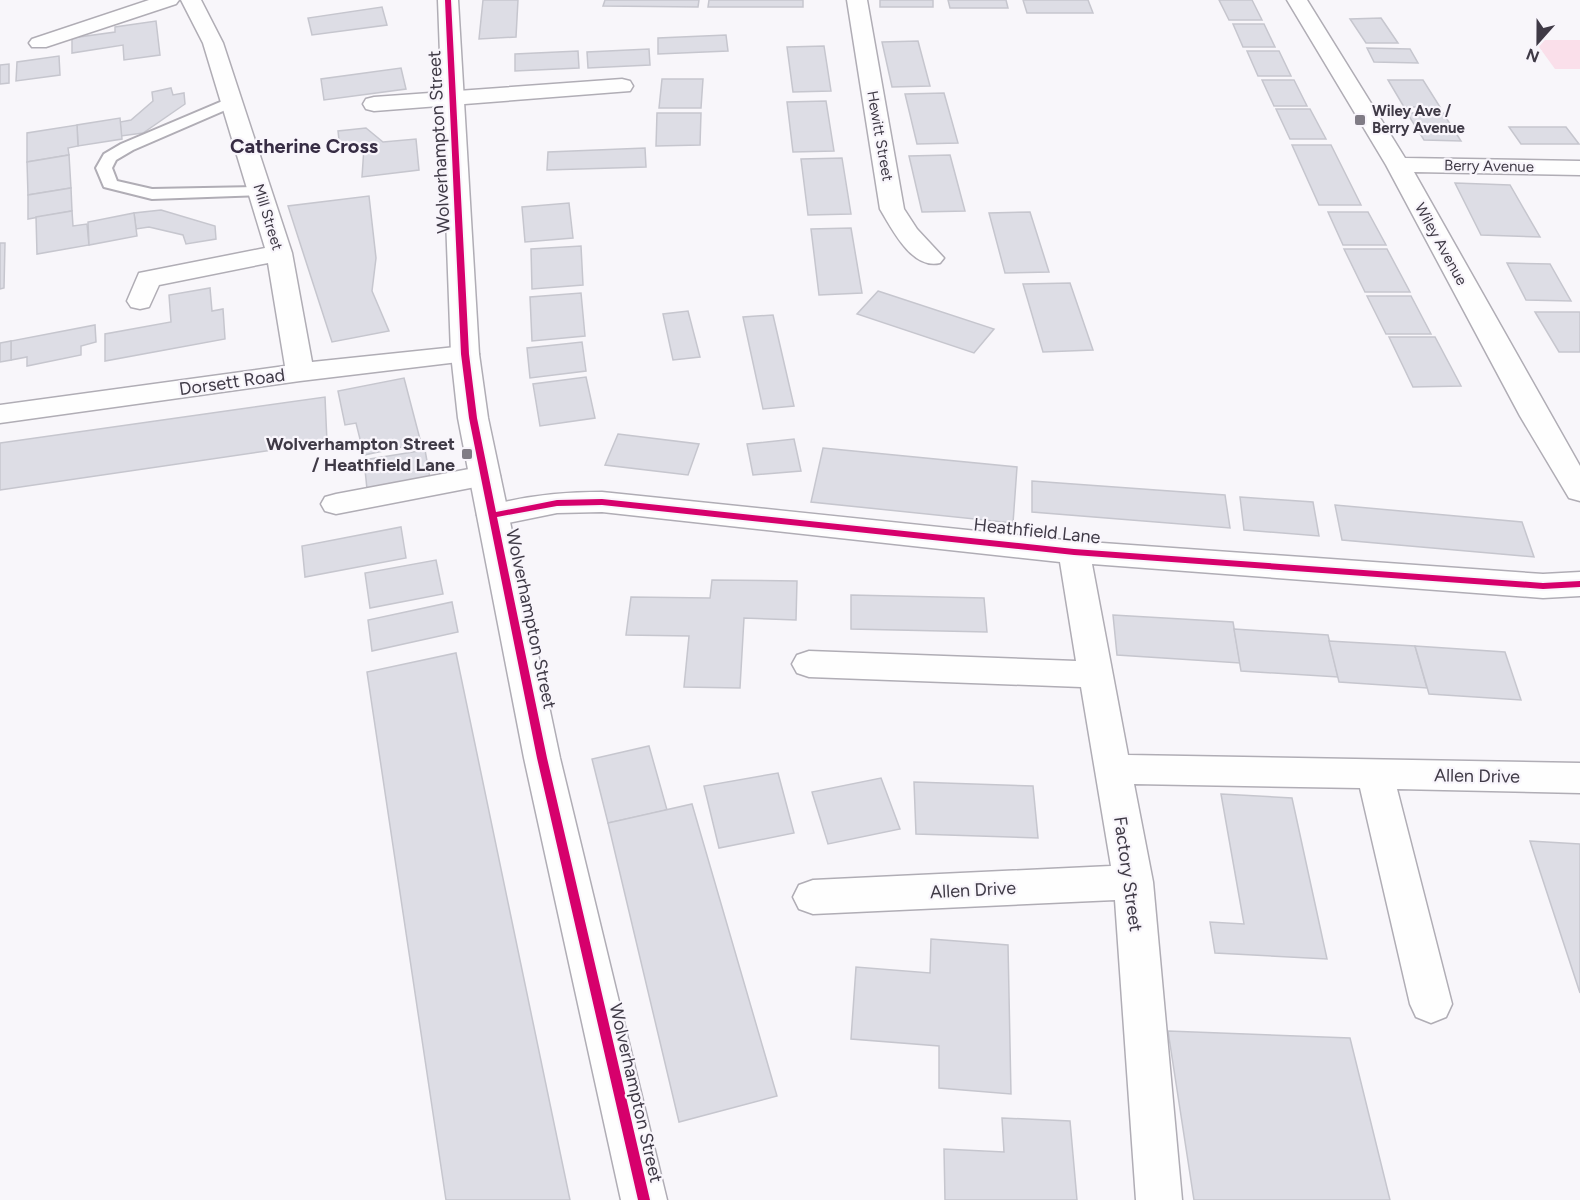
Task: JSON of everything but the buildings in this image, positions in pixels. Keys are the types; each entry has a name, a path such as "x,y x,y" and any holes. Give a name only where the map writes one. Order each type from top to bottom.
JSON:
{"street":[{"path":"39,43 169,0"},
{"name":"Mill Street","path":"191,0 213,43 279,254 300,372"},
{"name":"Wolverhampton Street","path":"448,0 465,354 473,418 542,758 644,1200"},
{"name":"Hewitt Street","path":"857,0 892,209 907,233 931,258"},
{"name":"Wiley Avenue","path":"1298,0 1398,165 1535,417 1580,491"},
{"path":"374,104 622,86"},
{"name":"Berry Avenue","path":"1398,165 1580,168"},
{"path":"140,301 148,279 279,254"},
{"name":"Dorsett Road","path":"0,414 300,372 465,354"},
{"path":"336,504 485,476"},
{"name":"Heathfield Lane","path":"492,515 557,503 602,502 1074,552 1543,586 1576,592"},
{"name":"Factory Street","path":"1074,552 1133,882 1159,1200"},
{"path":"809,664 1096,675"},
{"name":"Allen Drive","path":"1112,769 1580,778"},
{"path":"1375,774 1431,1004"},
{"name":"Allen Drive","path":"813,897 1133,882"}],"lane":[{"path":"232,102 127,147 110,157 104,168 110,184 152,194 260,192"}],"shaded area":[{"path":"1534,40 1580,40 1580,69 1555,69"}],"cycle path":[{"path":"448,0 465,354 473,418 542,758 644,1200"},
{"path":"493,515 557,503 602,502 1074,552 1543,586 1580,584"}],"place":[{"name":"Wiley Ave / Berry Avenue","path":"1360,120"},
{"name":"Wolverhampton Street / Heathfield Lane","path":"467,454"}],"district":[{"name":"Catherine Cross","path":"304,146"}]}
